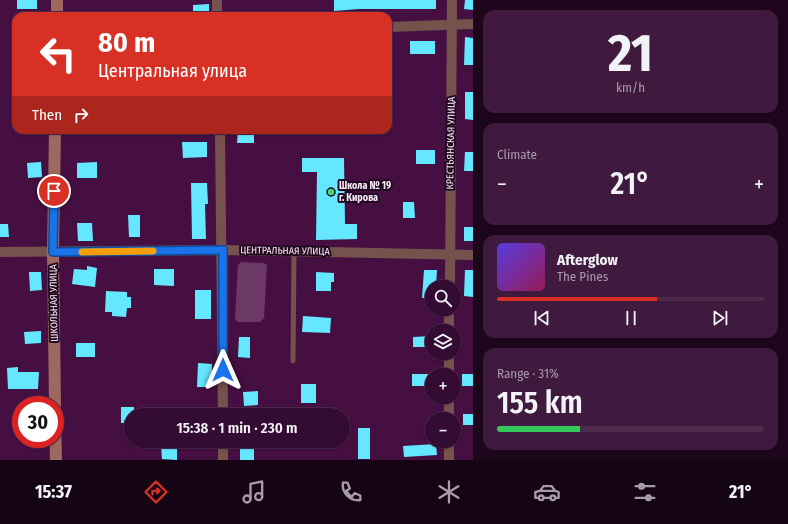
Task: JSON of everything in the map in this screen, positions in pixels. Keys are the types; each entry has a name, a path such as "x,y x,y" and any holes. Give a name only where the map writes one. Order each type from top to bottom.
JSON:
{"street":[{"path":"57,0 57,12"},
{"path":"217,0 217,12"},
{"name":"КРЕСТЬЯНСКАЯ УЛИЦА","path":"450,280 452,0"},
{"path":"392,27 473,24"},
{"name":"ШКОЛЬНАЯ УЛИЦА","path":"55,134 53,252 55,396"},
{"path":"220,134 223,250 223,408"},
{"name":"ЦЕНТРАЛЬНАЯ УЛИЦА","path":"0,252 223,250 473,255"},
{"path":"56,448 56,460"},
{"path":"223,448 223,460"},
{"path":"449,448 449,460"}],"lane":[{"path":"293,361 294,251"}],"shaded area":[{"path":"241,262 264,263 267,265 264,318 260,322 238,322 235,319 238,265"}],"building":[{"path":"17,0 37,0 37,9 17,9"},
{"path":"334,0 436,0 436,9 359,9 334,11"},
{"path":"465,0 473,0 473,10 464,9"},
{"path":"209,4 209,12 193,12 193,5"},
{"path":"465,37 473,38 473,65 464,65"},
{"path":"410,41 435,41 435,54 410,54"},
{"path":"465,92 473,92 473,120 465,119"},
{"path":"238,134 254,134 254,143 237,143"},
{"path":"182,142 207,142 207,157 183,158"},
{"path":"416,150 435,150 435,164 416,164"},
{"path":"465,152 473,152 473,171 464,171"},
{"name":"Школа № 19 г. Кирова","path":"302,158 344,158 345,224 357,224 357,239 316,240 317,172 302,172"},
{"path":"41,162 42,177 28,178 27,163"},
{"path":"97,162 97,178 77,178 77,163"},
{"path":"191,183 207,183 208,204 205,204 206,239 192,239"},
{"path":"403,202 414,202 415,218 403,218"},
{"path":"128,215 140,215 140,237 129,237"},
{"path":"77,223 92,223 93,241 78,241"},
{"path":"0,224 8,224 9,237 0,237"},
{"path":"464,227 473,227 473,241 464,241"},
{"path":"87,266 97,268 95,287 72,284 74,269 87,270"},
{"path":"154,269 174,269 174,286 154,285"},
{"path":"424,270 437,270 436,280 425,280 425,298 422,298"},
{"path":"465,270 473,270 473,297 464,296"},
{"path":"29,272 41,272 42,290 30,291"},
{"path":"316,272 334,273 334,282 331,282 331,291 316,291"},
{"path":"195,290 211,290 211,319 195,319"},
{"path":"106,291 127,292 127,297 131,297 131,308 127,308 126,317 112,316 112,312 105,312"},
{"path":"303,316 331,318 330,333 302,332"},
{"path":"41,331 41,343 25,344 24,332"},
{"path":"425,336 425,347 413,347 413,337"},
{"path":"239,337 250,337 250,358 238,357"},
{"path":"76,343 95,343 95,357 76,357"},
{"path":"198,363 212,364 212,387 197,387"},
{"path":"18,367 18,372 39,372 38,389 8,389 7,368"},
{"path":"412,374 425,374 425,386 412,386"},
{"path":"462,374 473,374 473,386 462,386"},
{"path":"301,384 316,384 316,403 301,403"},
{"path":"258,391 258,405 244,406 243,392"},
{"path":"121,407 134,407 124,408 124,423 121,423"},
{"path":"463,414 473,414 473,425 463,425"},
{"path":"358,428 370,428 370,459 358,459"},
{"path":"425,445 425,448 436,448 437,455 404,457 403,446"},
{"path":"161,448 177,448 177,460 162,459"},
{"path":"240,448 254,448 254,460 240,460"}],"slow traffic":[{"path":"82,252 153,251"}],"place":[{"name":"Школа № 19 г. Кирова","path":"331,192"}],"route":[{"path":"54,191 53,252 223,250 223,370"}]}
